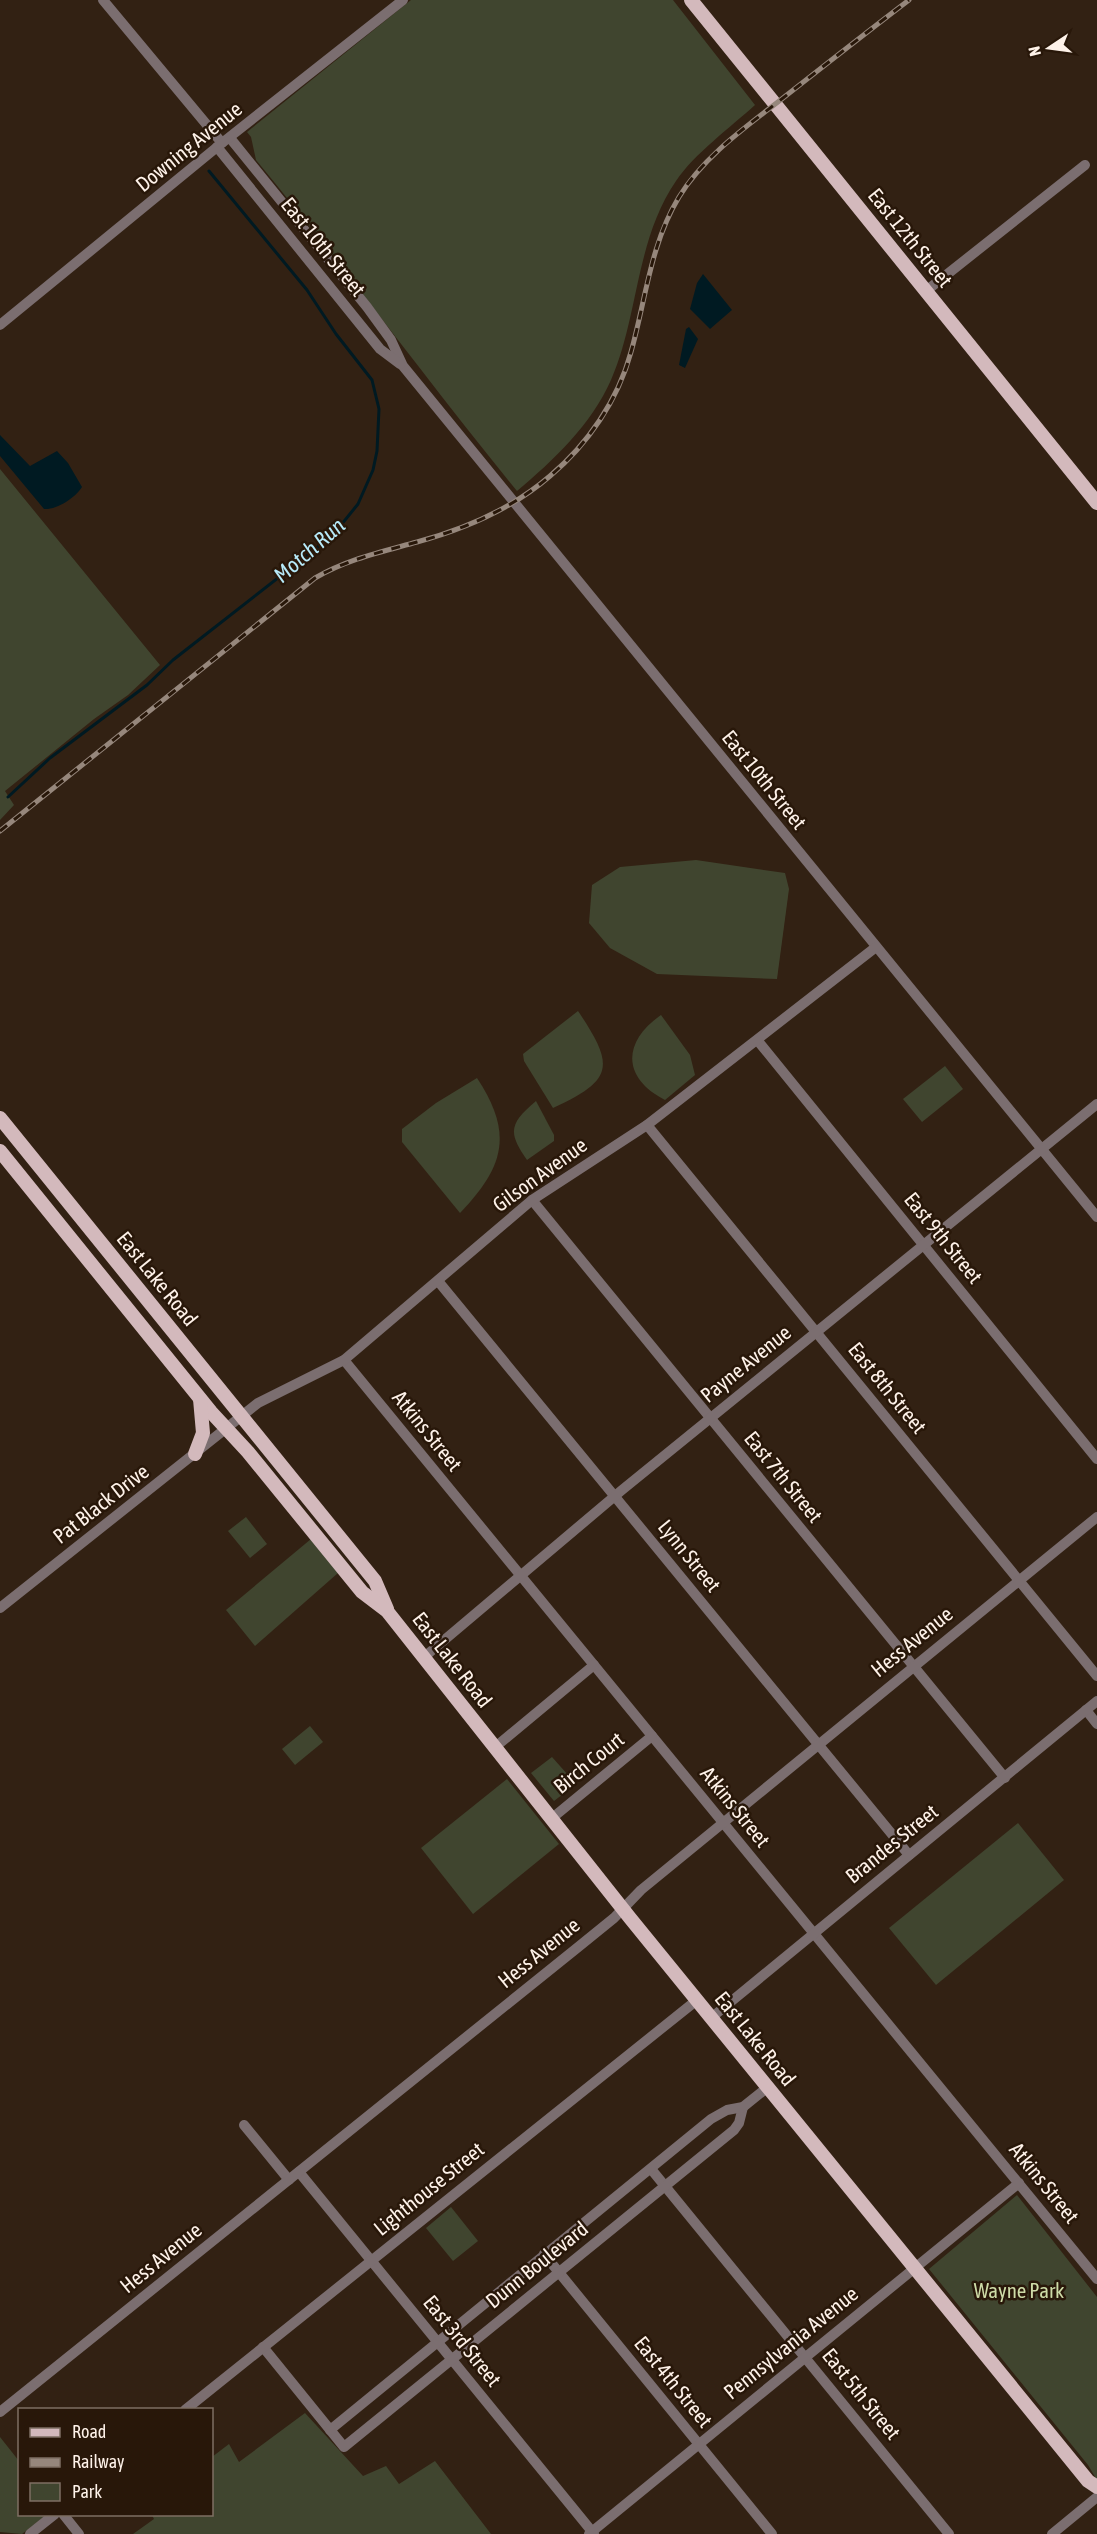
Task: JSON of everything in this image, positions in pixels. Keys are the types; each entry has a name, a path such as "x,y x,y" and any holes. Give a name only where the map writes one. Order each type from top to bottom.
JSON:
{"main road":[{"name":"East 12th Street","path":"691,0 1097,503"},
{"name":"East Lake Road","path":"0,1118 375,1581 387,1611"},
{"name":"East Lake Road","path":"0,1151 226,1430 253,1458 362,1592 387,1611 711,2018 1088,2481 1097,2487"},
{"path":"195,1454 203,1433 200,1397"}],"street":[{"name":"East 10th Street","path":"103,0 223,143 367,307 391,340 403,366 1097,1217"},
{"name":"Downing Avenue","path":"0,325 403,0"},
{"name":"East 10th Street","path":"223,143 380,349 403,366"},
{"path":"926,291 1085,165"},
{"name":"Gilson Avenue","path":"226,1430 270,1397 344,1360 532,1200 647,1125 876,947"},
{"name":"East 9th Street","path":"758,1041 1097,1459"},
{"name":"Payne Avenue","path":"423,1658 710,1418 1097,1104"},
{"name":"East 8th Street","path":"647,1125 1097,1676"},
{"name":"East 7th Street","path":"532,1200 1005,1778"},
{"name":"Lynn Street","path":"438,1281 909,1855"},
{"name":"Atkins Street","path":"344,1360 1097,2279"},
{"name":"Pat Black Drive","path":"0,1608 226,1430"},
{"name":"Hess Avenue","path":"0,2412 568,1956 722,1823 1097,1517"},
{"path":"494,1748 594,1665"},
{"name":"Brandes Street","path":"711,2018 1097,1701"},
{"path":"1086,1710 1097,1724"},
{"name":"Birch Court","path":"551,1819 652,1736"},
{"name":"Lighthouse Street","path":"186,2408 697,2000"},
{"name":"Dunn Boulevard","path":"743,2107 740,2123 734,2130 344,2447 330,2430 719,2113 743,2107 768,2087"},
{"path":"244,2125 289,2180"},
{"name":"East 5th Street","path":"651,2169 806,2356 949,2534"},
{"name":"East 3rd Street","path":"299,2172 591,2533"},
{"name":"Pennsylvania Avenue","path":"591,2533 1018,2183"},
{"name":"East 4th Street","path":"544,2254 772,2534"},
{"path":"263,2348 330,2430"},
{"path":"1052,2534 1097,2497"},
{"path":"30,2534 52,2516"},
{"path":"65,2516 79,2534"}],"green space":[{"path":"411,0 673,0 755,105 703,151 676,181 652,228 620,356 603,396 570,441 517,491 256,160 251,137 247,132"},
{"path":"0,469 160,665 128,695 94,719 5,791 14,805 0,820"},
{"path":"696,860 785,873 789,889 777,979 657,974 610,948 589,923 592,885 620,867"},
{"path":"578,1011 598,1045 602,1058 602,1070 597,1080 588,1089 553,1108 524,1061 523,1054"},
{"path":"661,1015 690,1055 695,1075 665,1100 641,1081 632,1059 639,1037"},
{"path":"945,1066 963,1089 922,1122 903,1099"},
{"path":"477,1078 496,1116 499,1149 486,1180 460,1213 402,1142 402,1129 436,1103"},
{"path":"536,1101 554,1135 554,1141 527,1160 516,1142 514,1128 516,1122"},
{"path":"246,1517 267,1544 250,1558 228,1531"},
{"path":"311,1539 338,1573 255,1646 226,1610"},
{"path":"310,1726 323,1742 295,1765 282,1749"},
{"path":"552,1757 576,1784 554,1801 531,1773"},
{"path":"507,1779 559,1844 473,1914 421,1848"},
{"path":"1018,1823 1064,1880 936,1985 889,1928"},
{"name":"Wayne Park","path":"1017,2195 1097,2297 1097,2480 1088,2465 929,2269"},
{"path":"451,2207 478,2241 453,2261 426,2228"},
{"path":"305,2413 363,2476 386,2466 399,2484 435,2461 491,2534 133,2534 154,2519 152,2516 213,2516 213,2456 229,2444 239,2462"},
{"path":"0,2437 18,2460 18,2516 45,2516 22,2534 0,2532"}],"water":[{"path":"703,274 732,310 710,329 690,309 697,283"},
{"path":"689,327 698,339 685,368 679,365 686,329"},
{"path":"0,435 30,466 57,451 68,463 82,487 65,503 44,509 0,456"}],"waterway":[{"name":"Motch Run","path":"8,797 50,758 147,685 173,660 333,535 358,504 373,470 377,451 379,409 372,380 336,334 307,290 209,171"}],"railway":[{"path":"0,831 315,578 352,561 435,537 470,524 504,508 550,476 577,450 610,404 631,352 661,234 669,215 689,182 713,155 740,131 909,0"}]}
